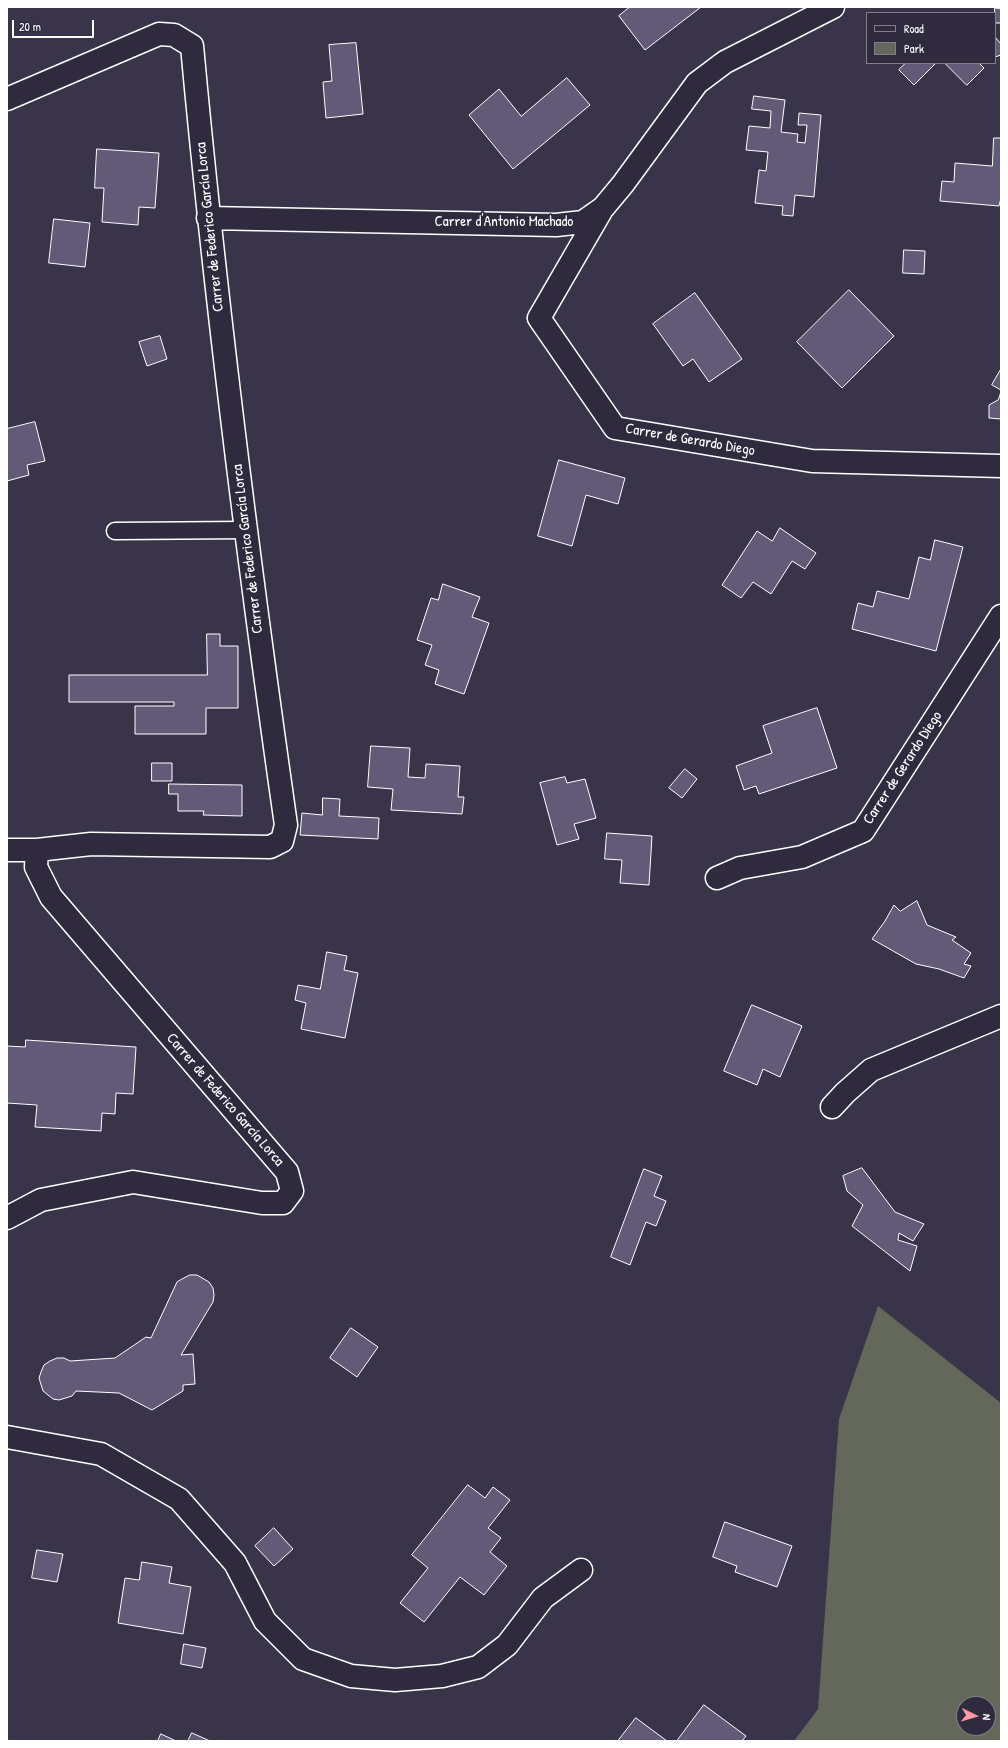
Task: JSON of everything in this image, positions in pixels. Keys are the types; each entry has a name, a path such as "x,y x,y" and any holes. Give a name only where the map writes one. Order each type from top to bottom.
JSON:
{"street":[{"name":"Carrer d'Antonio Machado","path":"208,218 556,225 583,222 603,208 623,184 697,83 725,62 833,7"},
{"name":"Carrer de Federico García Lorca","path":"7,99 159,34 174,35 192,46 208,218 257,620 286,825 282,841 270,847 91,844 37,850 7,850"},
{"name":"Carrer de Gerardo Diego","path":"603,208 539,318 615,428 812,461 1001,466"},
{"name":"Carrer de Gerardo Diego","path":"717,878 740,868 802,857 863,831 1001,616"},
{"name":"Carrer de Federico García Lorca","path":"7,1218 41,1200 133,1182 262,1203 283,1203 292,1191 288,1172 51,897 36,867 37,850"},
{"path":"832,1107 845,1093 871,1070 1001,1016"},
{"path":"7,1437 101,1454 179,1499 235,1563 265,1621 303,1659 351,1676 395,1680 442,1676 478,1667 507,1645 543,1598 581,1570"}],"lane":[{"path":"115,531 246,530"}],"green space":[{"path":"878,1306 1001,1403 1001,1741 794,1741 818,1709 839,1419"}],"building":[{"path":"630,7 701,7 645,50 619,16"},
{"path":"995,8 1001,9 1001,23 996,23"},
{"path":"996,38 1001,44 1001,55 996,57"},
{"path":"356,43 363,114 326,118 323,82 332,81 329,45"},
{"path":"905,64 935,64 914,85 899,70"},
{"path":"946,64 980,64 984,68 967,85"},
{"path":"567,78 590,105 513,169 469,115 499,89 521,116"},
{"path":"754,96 785,100 781,132 798,134 797,142 805,143 807,125 798,125 799,113 821,115 814,197 795,195 793,216 782,215 783,206 755,203 759,170 766,171 768,152 746,150 749,126 770,128 771,111 752,109"},
{"path":"994,138 1001,138 1001,198 999,206 940,201 942,181 954,182 955,163 992,166"},
{"path":"97,149 159,153 155,208 139,207 138,225 102,222 104,188 95,188"},
{"path":"54,219 90,223 85,267 49,263"},
{"path":"904,250 925,251 924,274 903,273"},
{"path":"849,290 894,336 842,388 797,342"},
{"path":"695,293 742,359 709,382 693,359 683,366 653,324"},
{"path":"160,336 167,359 147,366 139,342"},
{"path":"1001,369 1001,390 992,385"},
{"path":"1001,392 1001,419 989,418 989,405 998,400"},
{"path":"35,422 45,461 27,465 29,475 7,481 7,429"},
{"path":"559,460 625,478 618,504 586,495 572,546 538,536"},
{"path":"780,528 816,553 805,569 792,561 771,594 753,582 741,598 722,585 757,531 772,541"},
{"path":"935,540 963,547 936,651 852,629 858,603 873,607 877,591 909,599 919,557 930,560"},
{"path":"443,584 480,597 472,617 489,623 464,694 435,684 439,670 425,665 432,645 417,640 431,598 438,600"},
{"path":"207,634 220,634 220,646 238,646 238,708 206,708 206,734 135,734 135,706 174,706 174,702 69,702 69,675 207,675"},
{"path":"817,708 837,768 759,794 756,786 744,790 736,766 772,753 763,726"},
{"path":"371,746 410,748 408,777 425,778 426,764 460,766 458,797 464,797 462,814 391,810 393,789 368,787"},
{"path":"152,763 172,763 172,781 152,781"},
{"path":"685,769 697,779 682,798 669,788"},
{"path":"565,777 567,783 585,779 596,818 574,824 579,839 557,845 540,783"},
{"path":"169,784 242,785 242,816 203,815 204,811 178,811 178,794 169,794"},
{"path":"323,798 340,799 339,816 379,818 378,839 300,835 302,813 322,815"},
{"path":"607,833 652,836 649,885 620,883 622,860 605,859"},
{"path":"917,901 927,925 956,937 952,940 971,953 964,964 971,966 964,978 939,969 916,964 872,939 894,905 900,911"},
{"path":"327,952 347,956 344,970 358,973 345,1038 301,1029 306,1003 295,1000 298,985 320,989"},
{"path":"752,1005 802,1026 780,1077 763,1069 757,1085 724,1071"},
{"path":"26,1040 136,1047 133,1094 116,1093 115,1114 102,1113 101,1131 35,1127 37,1105 7,1103 7,1046 25,1047"},
{"path":"862,1168 895,1212 924,1224 913,1241 899,1233 898,1240 917,1246 910,1271 852,1226 863,1205 847,1191 843,1176"},
{"path":"644,1169 662,1176 654,1196 666,1201 656,1226 646,1222 630,1265 611,1257"},
{"path":"190,1275 197,1275 209,1282 213,1288 214,1295 213,1302 181,1355 193,1354 195,1384 183,1385 183,1391 152,1410 119,1393 76,1391 72,1396 59,1400 53,1399 43,1391 39,1378 44,1365 50,1361 57,1358 64,1358 70,1361 115,1358 146,1337 151,1338 177,1282"},
{"path":"351,1328 378,1347 357,1377 330,1358"},
{"path":"468,1485 485,1498 493,1487 510,1500 488,1528 501,1538 490,1552 507,1566 484,1595 460,1577 424,1622 400,1603 428,1568 412,1555"},
{"path":"725,1522 792,1546 777,1587 735,1572 737,1566 713,1557"},
{"path":"274,1528 293,1549 274,1566 255,1546"},
{"path":"37,1550 63,1554 57,1582 32,1578"},
{"path":"142,1562 172,1567 169,1583 191,1587 183,1634 118,1623 125,1578 139,1580"},
{"path":"184,1644 206,1648 202,1668 181,1664"},
{"path":"704,1705 746,1736 742,1741 677,1741"},
{"path":"636,1718 667,1741 618,1741"},
{"path":"192,1733 210,1741 188,1741"},
{"path":"161,1734 176,1741 158,1741"}]}
